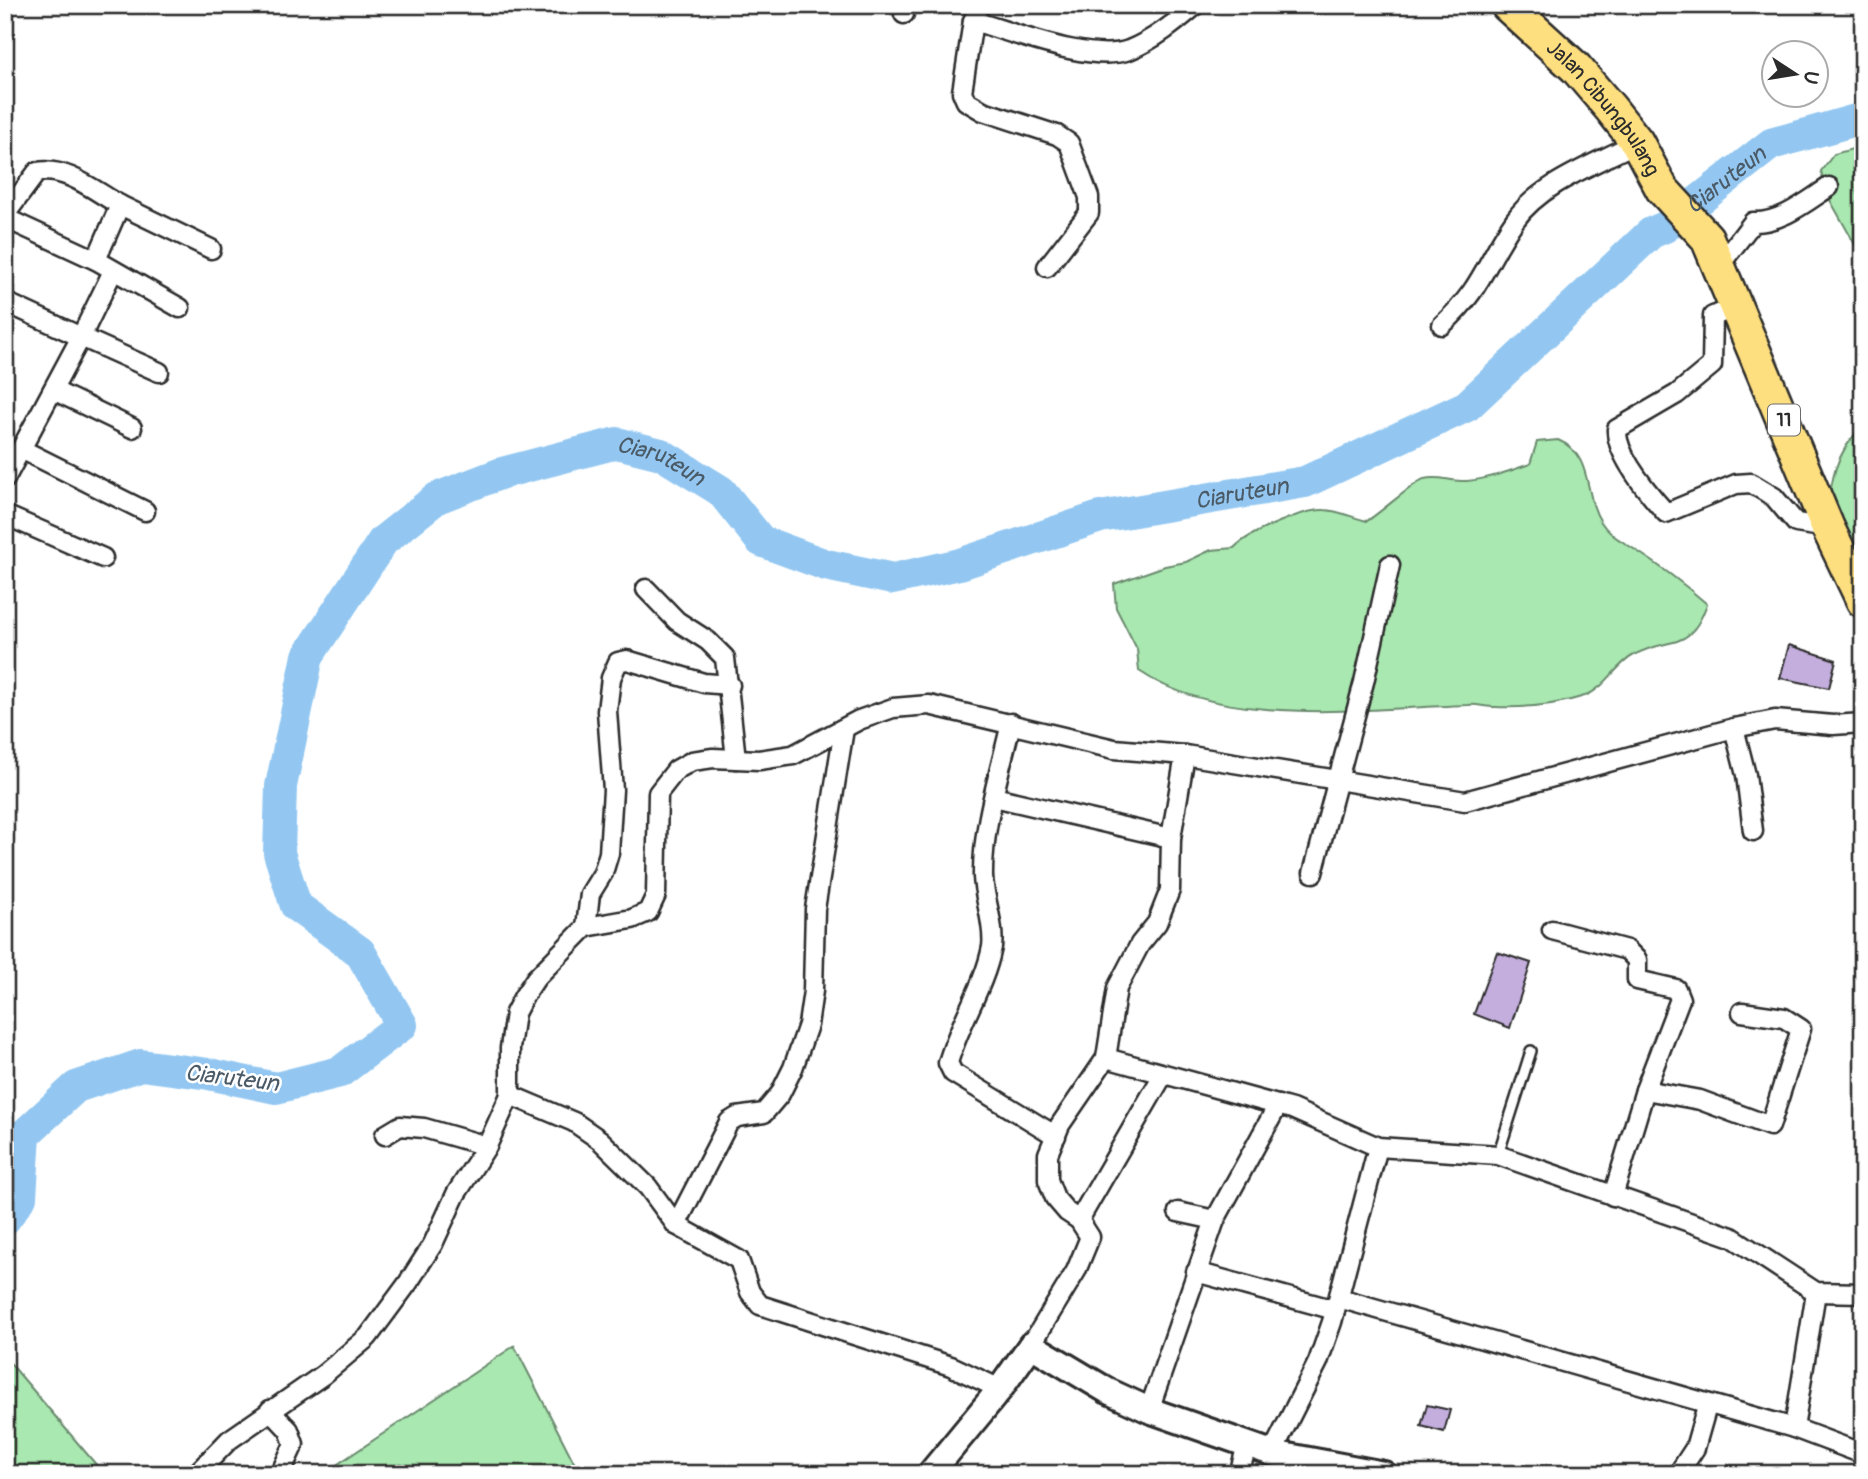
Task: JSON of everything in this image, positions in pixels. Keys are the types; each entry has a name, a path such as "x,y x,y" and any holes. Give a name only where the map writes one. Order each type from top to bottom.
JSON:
{"highway":[{"name":"Jalan Cibungbulang","path":"1507,5 1576,68 1637,142 1662,189 1713,252"},
{"name":"11","path":"1713,252 1828,528 1863,601"}],"street":[{"path":"1047,267 1090,213 1089,197 1069,143 1057,135 983,111 966,101 962,92 977,13 1094,54 1127,51 1155,36 1196,5"},
{"path":"1441,325 1468,300 1516,219 1531,202 1564,180 1637,142"},
{"path":"180,307 96,260 5,216 34,175 43,171 65,174 120,205 211,249"},
{"path":"1713,252 1753,222 1767,222 1793,210 1829,187"},
{"path":"96,260 120,205"},
{"path":"5,479 113,271"},
{"path":"6,304 159,372"},
{"path":"1738,307 1713,316 1712,365 1677,394 1617,429 1621,447 1647,491 1666,513 1736,484 1751,483 1774,497 1796,523 1828,528"},
{"path":"53,390 132,428"},
{"path":"21,449 145,511"},
{"path":"5,514 103,558"},
{"path":"1313,873 1339,781 1390,565"},
{"path":"646,589 677,621 708,641 725,658 736,759"},
{"path":"586,927 590,894 603,873 609,853 613,790 607,711 611,678 618,662 627,660 704,682 730,685"},
{"path":"195,1474 229,1440 323,1375 368,1337 433,1244 456,1194 486,1146 510,1095 510,1048 516,1013 536,978 586,927 632,919 648,912 656,895 658,793 666,780 692,761 793,755 893,708 929,705 1114,750 1185,755 1465,801 1734,728 1775,720 1833,726 1863,723"},
{"path":"1011,723 994,797 983,877 992,943 987,966 954,1041 948,1063 953,1073 1056,1136"},
{"path":"1734,728 1746,775 1753,831"},
{"path":"676,1224 729,1122 737,1117 764,1113 780,1094 807,1025 813,990 815,909 844,729"},
{"path":"930,1474 1000,1390 1031,1345 1076,1271 1088,1244 1087,1229 1055,1198 1048,1181 1048,1154 1060,1125 1106,1058 1117,988 1140,944 1157,923 1170,890 1171,838 1185,755"},
{"path":"994,797 1171,838"},
{"path":"1552,930 1627,950 1637,960 1637,980 1676,989 1680,999 1645,1090 1613,1196"},
{"path":"1645,1090 1700,1100 1770,1126 1801,1030 1784,1018 1742,1013"},
{"path":"1106,1058 1278,1105 1378,1147 1498,1155 1732,1237 1816,1292 1863,1293"},
{"path":"1079,1220 1163,1075"},
{"path":"510,1095 574,1122 600,1140 648,1187 676,1224 739,1260 750,1292 760,1304 951,1366 1000,1390"},
{"path":"1149,1410 1215,1220 1278,1105"},
{"path":"385,1135 400,1126 424,1128 486,1146"},
{"path":"1272,1454 1318,1362 1337,1304 1378,1147"},
{"path":"1178,1212 1215,1220"},
{"path":"1196,1272 1337,1304 1794,1428 1863,1454"},
{"path":"1794,1428 1816,1292"},
{"path":"1031,1345 1108,1391 1149,1410 1272,1454 1384,1474"},
{"path":"1678,1474 1695,1448 1707,1406"},
{"path":"270,1410 289,1430 294,1444 280,1474"},
{"path":"1239,1474 1247,1445"}],"lane":[{"path":"1498,1155 1531,1051"}],"green space":[{"path":"1863,146 1863,266 1861,255 1826,193 1821,171 1834,154"},
{"path":"1858,431 1863,432 1863,568 1828,511 1836,468 1844,449"},
{"path":"1558,440 1577,455 1583,465 1595,511 1608,531 1662,568 1707,604 1700,620 1686,637 1647,649 1627,659 1605,682 1585,696 1529,706 1471,705 1299,711 1254,708 1212,701 1173,689 1139,671 1137,649 1116,608 1114,584 1165,566 1186,562 1211,550 1234,548 1263,529 1303,513 1329,510 1367,521 1424,479 1467,481 1499,474 1530,464 1537,442"},
{"path":"514,1346 580,1474 323,1474"},
{"path":"5,1357 104,1474 5,1474"}],"building":[{"path":"1789,645 1836,660 1829,688 1780,678"},
{"path":"1497,952 1531,963 1510,1028 1474,1014"},
{"path":"1427,1405 1450,1410 1444,1432 1421,1426"}],"waterway":[{"name":"Ciaruteun","path":"5,1219 21,1197 25,1134 76,1087 141,1065 209,1074 276,1088 340,1072 402,1025 360,952 296,906 279,853 281,786 308,656 383,541 437,498 502,473 617,443 661,454 721,491 761,541 826,565 893,579 960,564 1100,517 1305,482 1467,406 1651,233 1665,227 1771,144 1863,118"}]}
